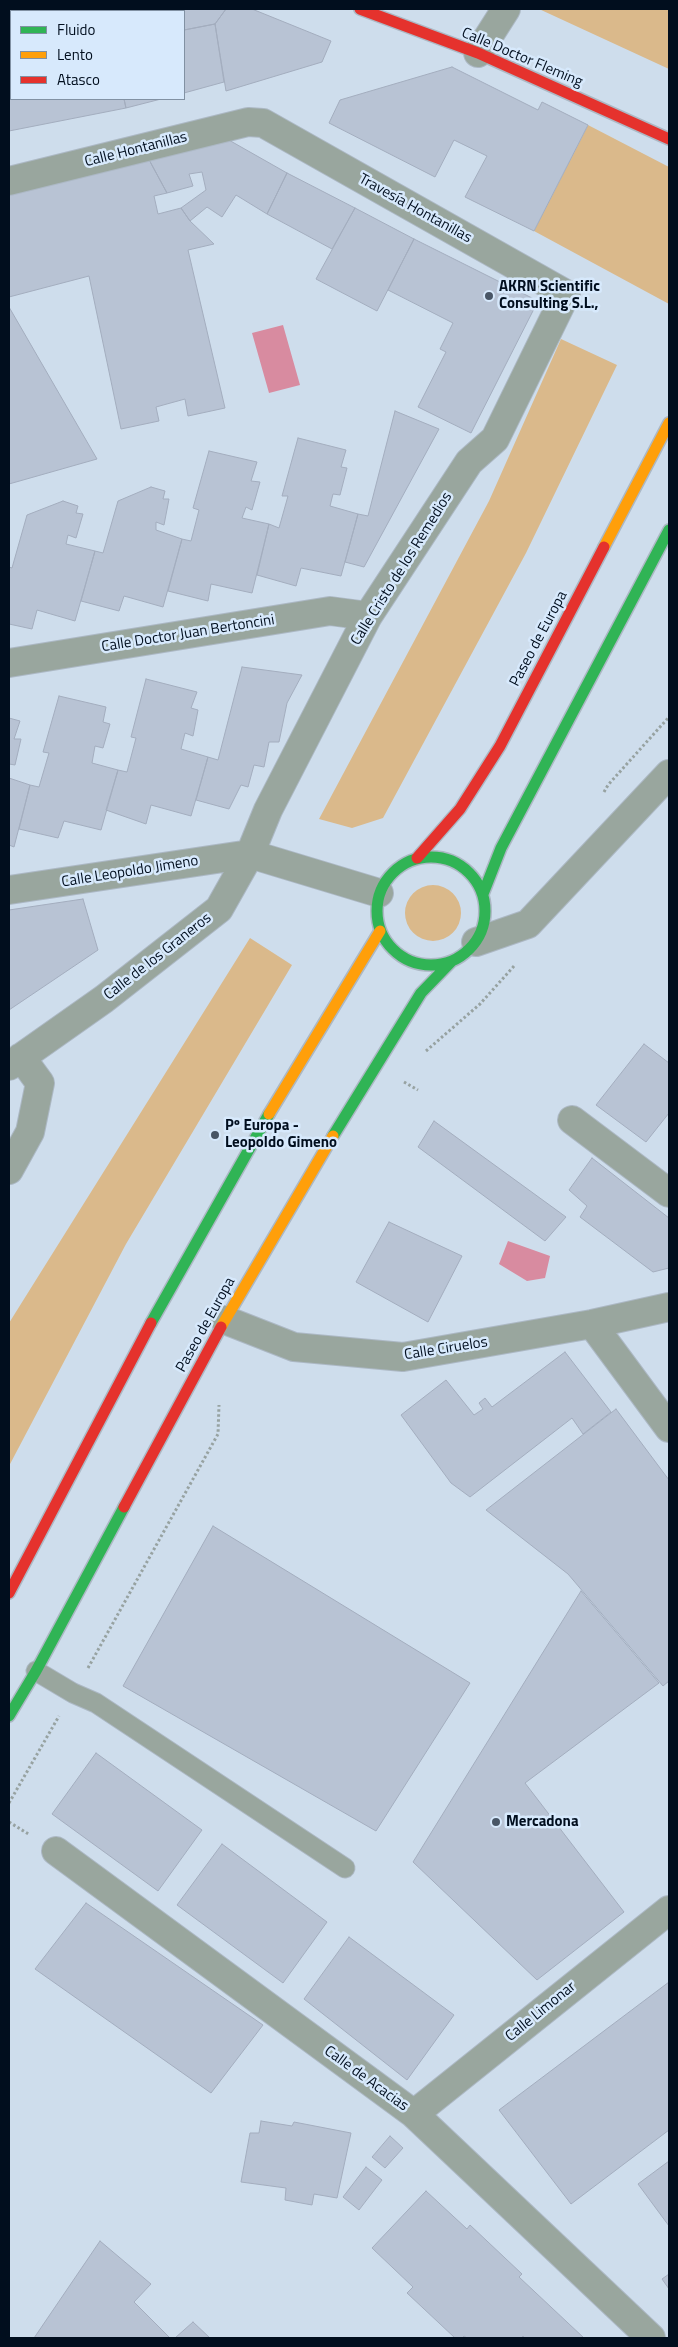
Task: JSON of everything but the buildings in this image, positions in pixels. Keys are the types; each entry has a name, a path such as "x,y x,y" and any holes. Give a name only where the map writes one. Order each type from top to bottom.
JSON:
{"main road":[{"name":"Calle Doctor Fleming","path":"360,9 478,53 669,139"},
{"name":"Paseo de Europa","path":"417,858 460,808 500,746 669,423"},
{"path":"483,894 500,848 669,530"},
{"path":"438,856 457,862 473,876 483,894 485,919 476,942 465,954 451,962 430,966 409,961 391,949 380,931 376,912 379,893 394,870 417,858 438,856"},
{"path":"9,1593 166,1293 310,1044 380,931"},
{"name":"Paseo de Europa","path":"9,1716 36,1671 225,1320 303,1186 421,993 451,962"}],"street":[{"path":"478,53 506,9"},
{"name":"Calle Hontanillas","path":"9,182 248,122 263,124"},
{"name":"Travesía Hontanillas","path":"263,124 566,294"},
{"name":"Calle Cristo de los Remedios","path":"250,854 268,810 368,616 469,462 496,439 566,294"},
{"name":"Calle Doctor Juan Bertoncini","path":"9,663 330,611 368,616"},
{"path":"476,942 528,924 669,774"},
{"path":"250,854 379,893"},
{"name":"Calle Leopoldo Jimeno","path":"9,890 250,854"},
{"name":"Calle de los Graneros","path":"15,1062 104,1000 219,908 250,854"},
{"path":"9,1170 30,1132 40,1083 15,1062"},
{"path":"572,1120 669,1193"},
{"name":"Calle Ciruelos","path":"225,1320 294,1348 403,1357 592,1324 669,1307"},
{"path":"592,1324 669,1428"},
{"name":"Calle de Acacias","path":"56,1851 414,2114 651,2338"},
{"name":"Calle Limonar","path":"414,2114 669,1910"}],"lane":[{"path":"36,1671 73,1693 96,1703 345,1868"}],"path":[{"path":"604,843 599,804 605,792 669,717"},
{"path":"424,1053 480,1004 520,960"},
{"path":"9,1803 218,1434 219,1398"},
{"path":"9,1792 14,1796"}],"shaded area":[{"path":"539,9 669,9 669,69"},
{"path":"588,125 669,167 669,304 534,231"},
{"path":"283,325 300,385 269,393 252,333"},
{"path":"561,339 617,365 526,553 383,818 352,828 319,819 489,501"},
{"path":"427,885 439,885 449,889 457,897 461,913 457,929 449,937 439,941 427,941 417,937 409,929 405,919 405,907 409,897 417,889"},
{"path":"250,938 292,965 126,1244 9,1466 9,1323"},
{"path":"508,1241 550,1256 545,1278 527,1281 499,1264"}],"traffic: fast":[{"path":"483,894 501,848 669,530"},
{"path":"431,857 452,861 469,873 481,890 485,911 481,932 469,949 452,961 431,965 410,961 393,949 381,932 377,911 381,890 393,873 410,861 431,857"},
{"path":"333,1136 421,993 451,962"},
{"path":"151,1323 269,1114"},
{"path":"9,1716 36,1671 124,1507"}],"traffic: slow":[{"path":"604,547 669,423"},
{"path":"269,1114 380,931"},
{"path":"221,1327 333,1136"}],"traffic: jam":[{"path":"360,9 478,53 669,139"},
{"path":"417,858 460,809 500,746 604,547"},
{"path":"9,1593 151,1323"},
{"path":"124,1507 221,1327"}],"place":[{"name":"AKRN Scientific Consulting S.L.,","path":"489,296"},
{"name":"Pº Europa - Leopoldo Gimeno","path":"215,1135"},
{"name":"Mercadona","path":"496,1822"}]}
